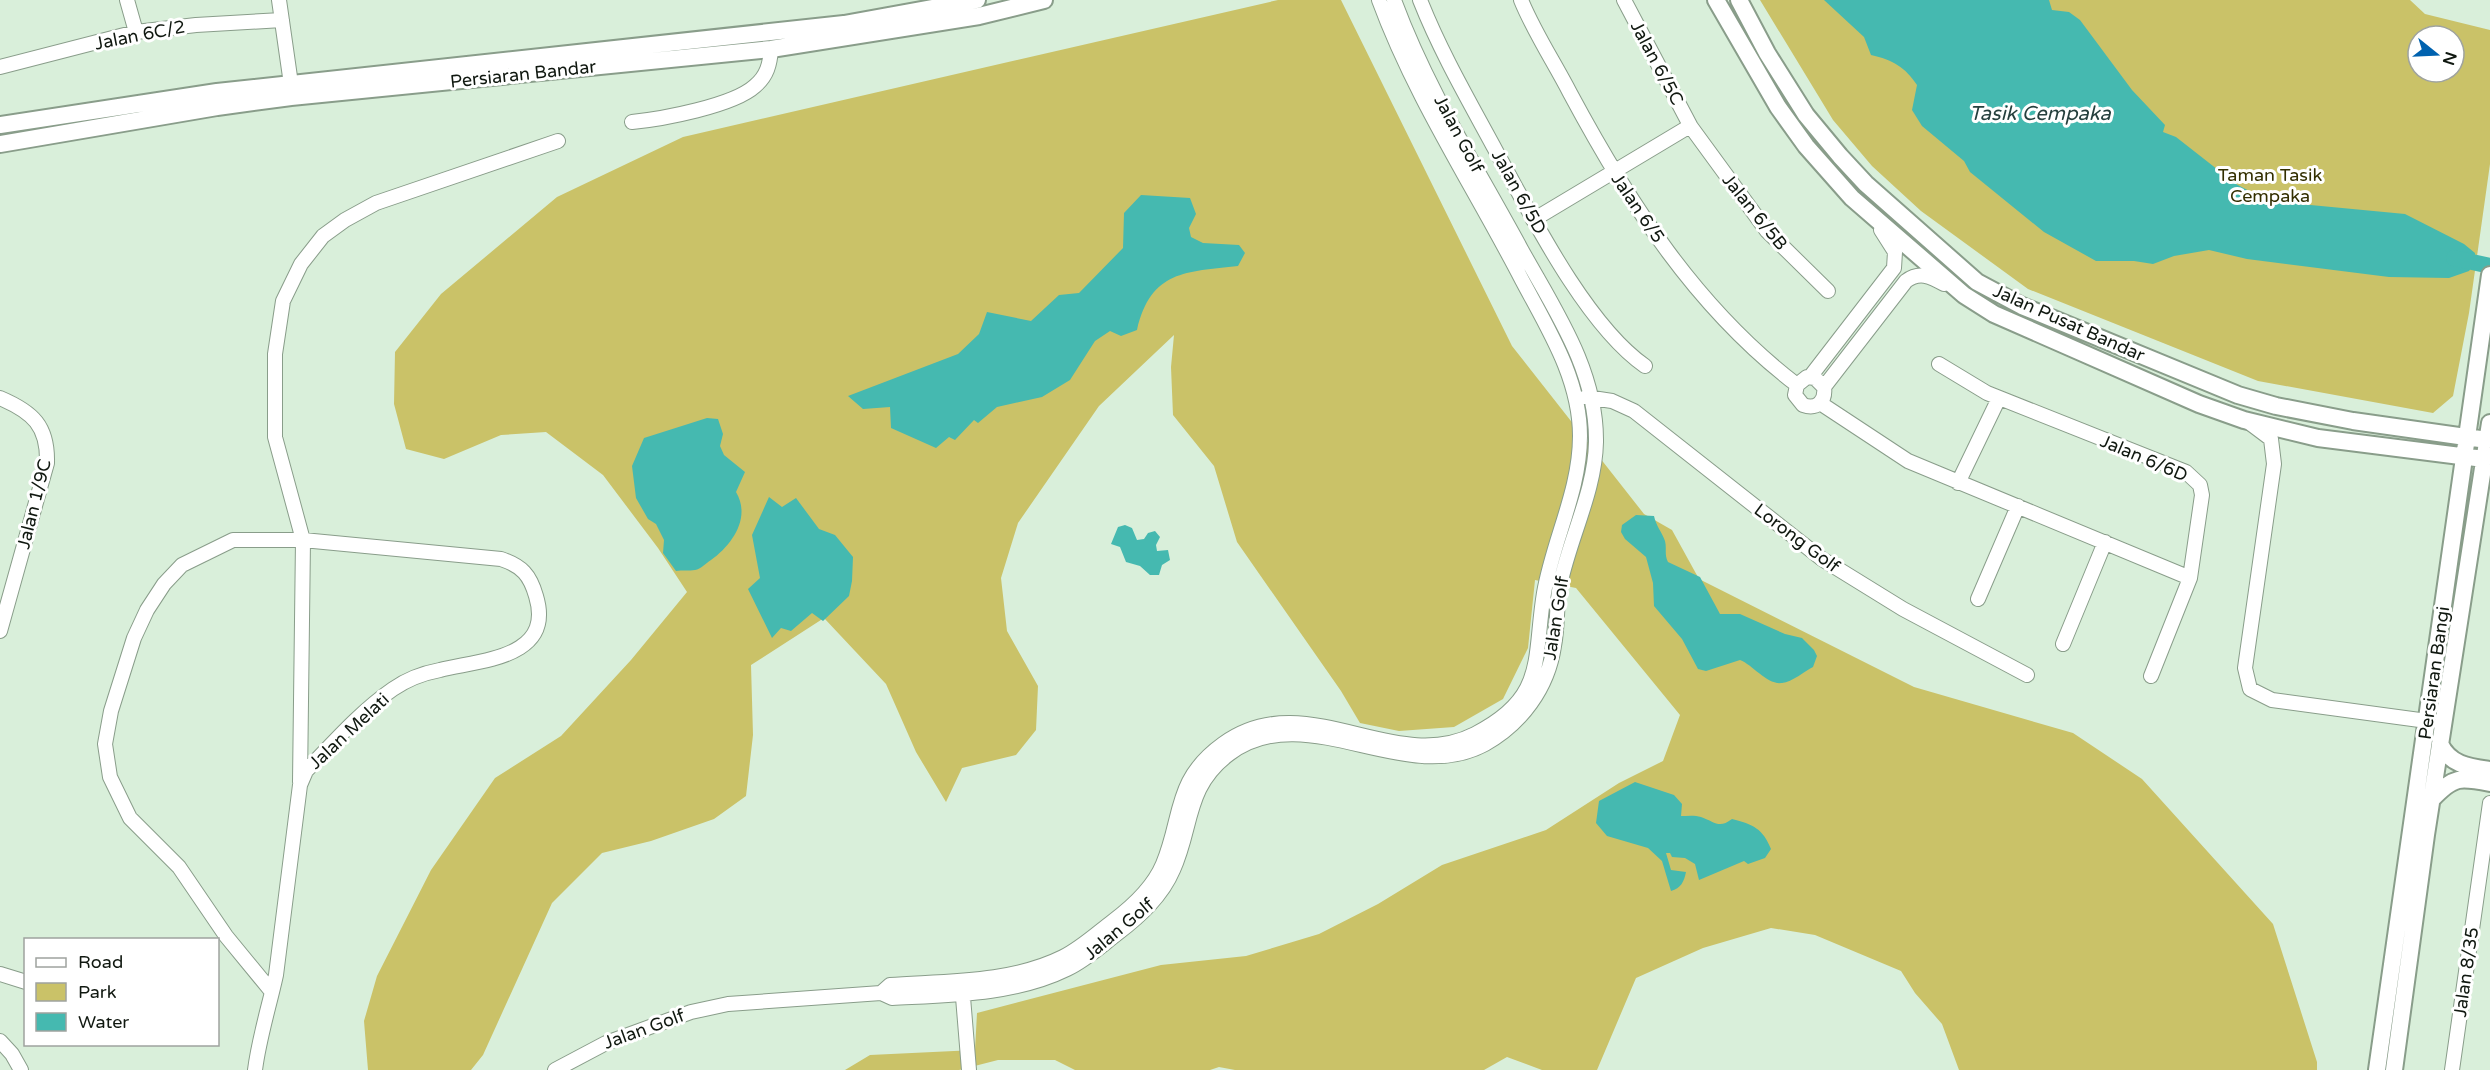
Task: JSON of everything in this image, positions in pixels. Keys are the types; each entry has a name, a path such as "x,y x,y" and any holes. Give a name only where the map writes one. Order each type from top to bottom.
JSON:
{"main road":[{"name":"Persiaran Bandar","path":"0,125 217,92 844,24 978,0"},
{"name":"Persiaran Bandar","path":"0,144 217,107 771,49 979,16 1044,0"},
{"name":"Jalan Pusat Bandar","path":"1716,0 1778,106 1806,146 1852,198 1964,295 2025,329 2199,404 2244,420 2318,438 2484,459"},
{"name":"Jalan Pusat Bandar","path":"1738,0 1806,115 1839,156 1866,184 1977,282 2022,306 2238,395 2276,406 2421,431 2467,437 2489,431"},
{"name":"Persiaran Bangi","path":"2377,1070 2490,275"},
{"path":"2421,431 2450,426 2462,418 2470,407"},
{"name":"Persiaran Bangi","path":"2394,1070 2440,744 2489,431"},
{"path":"2419,450 2447,464 2460,491"},
{"path":"2440,744 2444,752 2462,765 2490,770"},
{"path":"2432,799 2444,785 2457,778 2490,783"}],"street":[{"path":"127,0 136,32"},
{"path":"279,0 291,84"},
{"name":"Jalan Golf","path":"1046,971 1136,902 1147,890 1164,861 1178,804 1187,784 1206,759 1232,738 1276,723 1302,722 1414,746 1445,745 1475,734 1498,720 1512,708 1532,678 1539,656 1547,577 1572,495 1579,455 1576,398 1557,346 1416,84 1379,0"},
{"name":"Jalan Golf","path":"555,1070 606,1042 690,1012 740,1002 881,993 892,998 962,987 1016,986 1046,971 1091,954 1128,926 1157,897 1177,860 1195,795 1211,770 1237,748 1267,737 1303,735 1405,755 1455,756 1481,746 1504,732 1517,720 1537,693 1551,663 1555,645 1560,586 1585,503 1593,464 1595,423 1592,396 1585,372 1564,327 1428,76 1394,0"},
{"name":"Jalan 6/5D","path":"1420,0 1436,41 1533,220 1600,322 1628,354 1645,366"},
{"name":"Jalan 6/5","path":"1521,0 1613,173 1689,282 1761,356 1797,385"},
{"name":"Jalan 6/5C","path":"1624,0 1690,126"},
{"name":"Jalan 6C/2","path":"0,67 136,32 196,25 282,20"},
{"path":"632,123 668,118 749,92 767,71 771,49"},
{"path":"1416,84 1428,76"},
{"path":"1533,220 1690,126"},
{"name":"Jalan 6/5B","path":"1690,126 1767,231 1828,291"},
{"path":"300,785 303,540 275,437 275,354 283,301 302,264 323,236 345,220 376,203 558,141"},
{"path":"1810,377 1815,378 1824,387 1825,394 1820,403 1809,407 1800,403 1796,395 1797,385 1810,377 1894,268 1896,259 1892,244 1852,198"},
{"path":"1824,387 1905,281 1912,276 1929,275 1964,295"},
{"name":"Jalan 6/6D","path":"1939,364 1999,398 2194,477 2202,495 2190,578 2151,676"},
{"path":"1585,372 1623,405"},
{"name":"Lorong Golf","path":"1576,398 1592,396 1623,405 1665,433 1822,559 1903,609 2027,675"},
{"name":"Jalan 1/9C","path":"0,398 18,406 37,421 48,442 47,463 0,631"},
{"path":"1958,483 1999,398"},
{"path":"1820,403 1908,461 2190,578"},
{"path":"1595,423 1610,408 1623,405"},
{"name":"Jalan Pusat Bandar","path":"2244,420 2269,436 2273,445 2274,464 2245,668 2250,689 2272,700 2427,721"},
{"path":"1978,599 2018,506"},
{"name":"Jalan Melati","path":"255,1070 272,992 300,785 306,771 394,688 438,670 497,659 524,645 532,636 538,621 538,603 528,574 516,564 501,559 303,540 233,540 182,565 164,584 134,638 111,711 105,744 110,777 130,818 178,867 226,936 272,992"},
{"path":"2064,644 2105,542"},
{"name":"Jalan 8/35","path":"2452,1070 2490,803"},
{"path":"0,974 24,981"},
{"path":"962,987 969,1070"},
{"path":"0,1041 12,1054 21,1070"}],"green space":[{"path":"1278,0 1341,0 1512,346 1644,514 1672,530 1699,579 1914,687 2073,733 2142,779 2273,924 2317,1062 2317,1070 1959,1070 1942,1024 1915,993 1901,971 1815,935 1771,928 1703,948 1636,978 1597,1070 1542,1070 1507,1057 1484,1070 1235,1070 1219,1067 1210,1070 1075,1070 1055,1060 998,1060 959,1070 845,1070 870,1055 975,1050 977,1013 1161,965 1246,956 1319,934 1378,904 1442,865 1546,830 1619,783 1663,761 1680,715 1576,588 1535,580 1528,648 1503,699 1454,727 1399,731 1360,723 1341,691 1237,542 1214,466 1173,415 1171,367 1174,335 1099,406 1018,523 1001,578 1007,631 1038,686 1036,730 1016,755 962,768 946,802 916,752 886,684 824,618 751,665 753,735 746,796 714,819 651,841 602,853 552,903 483,1055 471,1070 368,1070 364,1021 377,976 431,870 495,778 561,736 631,660 687,592 658,548 603,475 546,432 501,435 444,459 406,449 394,404 395,352 441,294 557,197 683,137"},
{"name":"Taman Tasik Cempaka","path":"1760,0 2410,0 2425,14 2466,24 2406,24 2406,84 2466,84 2466,24 2490,30 2490,164 2469,313 2453,396 2433,413 2258,381 2028,289 1921,211 1872,166 1833,120"}],"water":[{"name":"Tasik Cempaka","path":"1824,0 2049,0 2052,10 2069,12 2080,20 2132,90 2165,125 2163,132 2176,137 2236,184 2253,193 2300,204 2405,214 2464,244 2475,253 2474,264 2469,271 2449,278 2389,277 2247,259 2209,250 2174,256 2153,264 2134,261 2096,261 2044,232 1970,172 1964,161 1922,126 1912,110 1917,85 1898,65 1871,55 1864,37"},
{"path":"1141,195 1190,198 1196,214 1189,228 1191,237 1203,243 1239,245 1245,253 1238,266 1187,273 1161,285 1143,310 1137,330 1121,336 1110,331 1095,341 1070,380 1042,397 997,407 978,423 974,420 955,440 949,437 936,448 891,428 890,407 863,409 848,396 958,354 979,334 987,312 1031,321 1059,295 1079,293 1123,248 1124,213"},
{"path":"707,418 718,419 723,434 720,446 724,455 745,472 736,492 742,511 733,538 719,554 697,569 676,571 663,553 664,540 656,524 648,519 636,498 632,466 644,438"},
{"path":"769,497 782,507 796,498 819,529 835,535 853,557 849,596 823,621 812,613 791,631 781,628 772,638 748,589 760,578 752,535"},
{"path":"1636,515 1654,516 1665,541 1668,562 1700,577 1720,614 1740,614 1785,634 1802,638 1817,656 1813,667 1794,679 1782,683 1771,681 1740,660 1706,671 1698,669 1682,639 1654,606 1653,583 1646,557 1625,539 1621,532 1622,525"},
{"path":"1125,525 1132,528 1137,540 1144,539 1148,533 1155,531 1160,537 1156,545 1157,551 1168,550 1170,560 1162,565 1159,575 1150,575 1140,566 1126,562 1120,547 1111,544 1118,527"},
{"path":"1635,782 1674,795 1682,804 1681,816 1699,816 1720,824 1732,819 1751,825 1761,832 1771,849 1765,858 1748,864 1744,861 1699,880 1695,864 1685,858 1672,857 1670,853 1666,853 1671,870 1686,872 1682,884 1671,891 1662,861 1648,848 1607,836 1596,823 1599,801"}],"waterway":[{"path":"2454,258 2490,266"}]}
